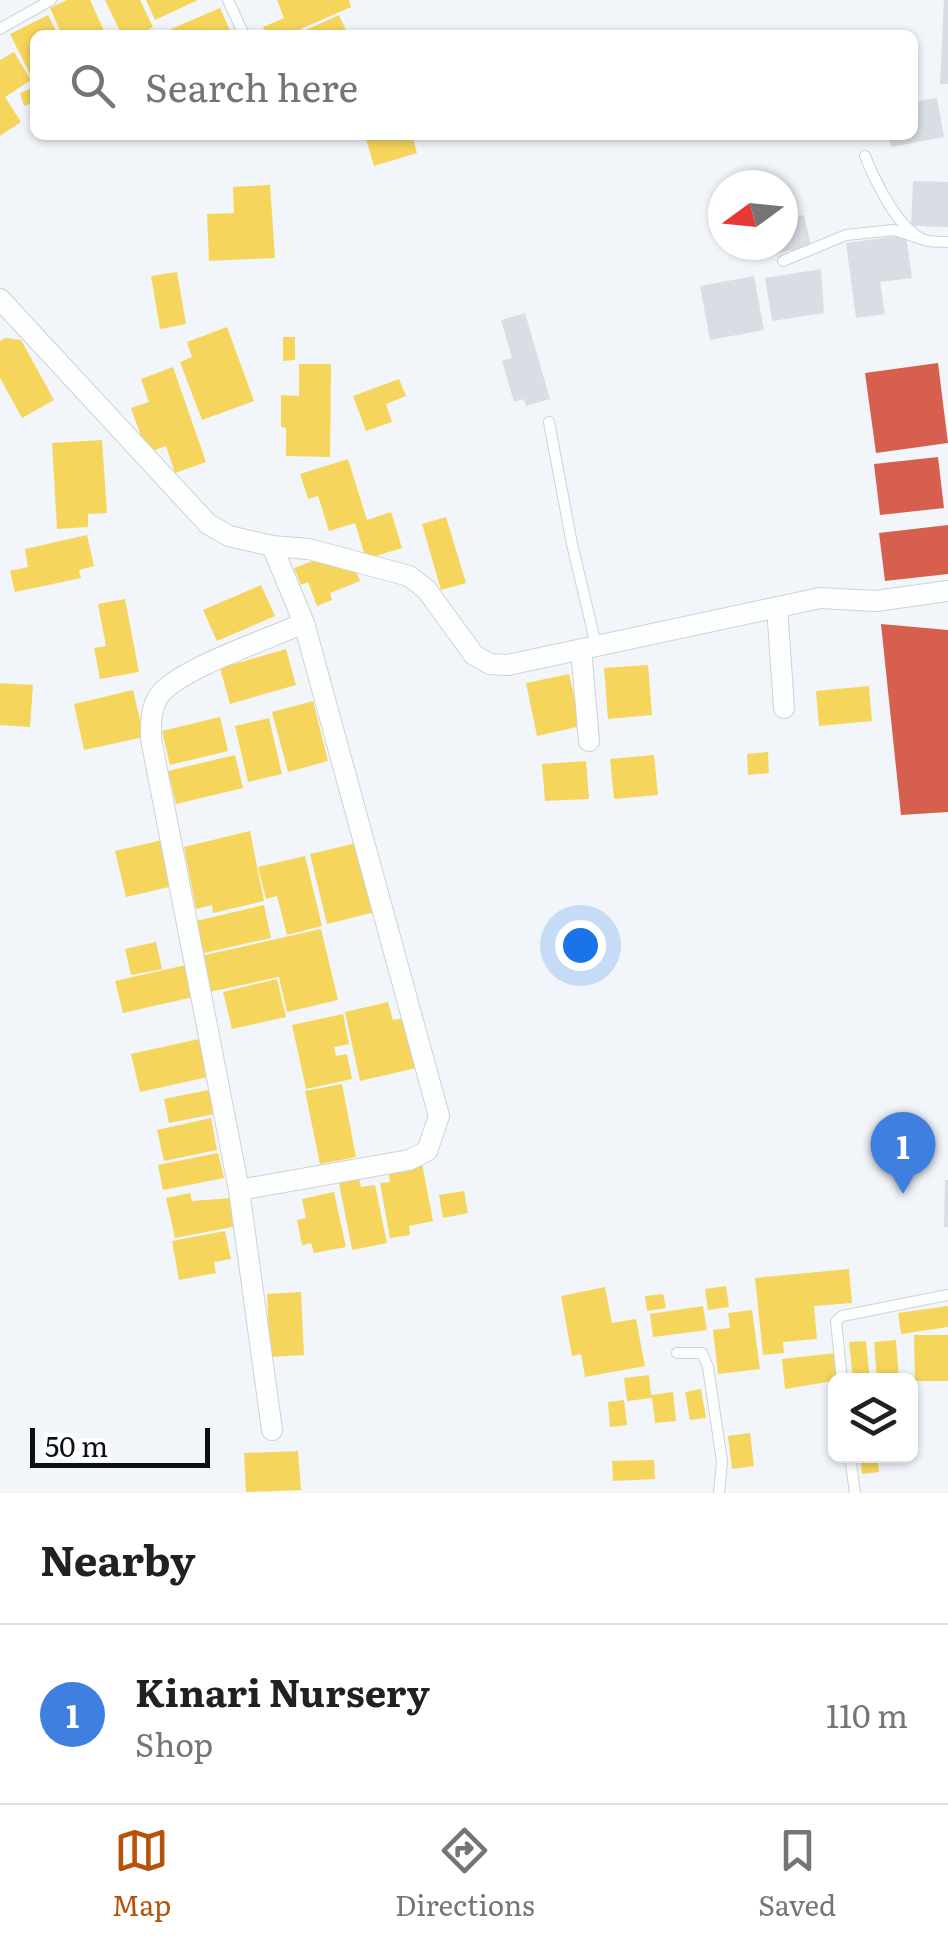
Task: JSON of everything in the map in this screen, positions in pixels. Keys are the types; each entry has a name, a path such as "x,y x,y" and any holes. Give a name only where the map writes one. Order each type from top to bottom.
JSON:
{"street":[{"path":"4,313 120,427 195,512 229,536 272,546 309,548 409,576 426,589 474,655 490,664 508,665 820,598 876,601 948,591"},
{"path":"239,1190 408,1160 427,1152 438,1116 304,623 272,546"},
{"path":"777,607 784,708"},
{"path":"272,1430 239,1190 151,739 151,713 161,694 188,674 304,623"},
{"path":"589,647 590,740"}],"lane":[{"path":"0,30 51,0"},
{"path":"228,0 242,30"},
{"path":"866,156 874,178 902,224 925,240"},
{"path":"798,254 846,235 894,230 925,240 948,242"},
{"path":"549,422 589,647"},
{"path":"841,1373 836,1321 842,1316 948,1295"},
{"path":"676,1352 702,1353 708,1367 722,1460 719,1493"},
{"path":"851,1463 854,1493"}],"building: Homes":[{"path":"67,0 90,0 104,30 60,30 50,8"},
{"path":"105,0 140,0 153,27 120,30"},
{"path":"146,0 198,0 155,20"},
{"path":"277,0 349,0 351,7 298,30 264,30 263,27 284,18"},
{"path":"220,8 230,30 172,30"},
{"path":"48,15 56,30 30,30 30,74 10,34"},
{"path":"339,15 346,30 306,30"},
{"path":"14,52 30,81 5,97 21,122 0,136 0,60"},
{"path":"30,89 30,104 24,106 20,93"},
{"path":"366,140 413,140 417,153 374,166"},
{"path":"270,185 275,258 209,261 207,214 234,213 233,187"},
{"path":"177,272 186,324 160,329 151,276"},
{"path":"227,327 254,401 202,420 180,362 192,357 187,342"},
{"path":"283,337 295,337 295,360 283,361"},
{"path":"21,340 54,400 22,418 0,378 0,341"},
{"path":"299,364 331,364 330,457 286,456 281,395 299,396"},
{"path":"173,367 206,462 175,473 166,446 147,453 131,408 149,402 141,379"},
{"path":"399,379 406,396 386,404 392,422 366,431 353,396"},
{"path":"102,440 107,513 88,514 88,527 57,529 52,443"},
{"path":"348,459 367,520 391,512 402,548 366,559 355,523 329,531 318,496 308,499 300,474"},
{"path":"446,517 466,583 441,590 422,524"},
{"path":"87,535 94,566 79,570 81,578 15,592 10,571 28,567 25,549"},
{"path":"318,559 353,564 360,581 330,593 332,600 317,606 308,582 301,585 294,568"},
{"path":"261,585 275,616 217,641 203,610"},
{"path":"125,599 139,672 100,679 94,648 106,646 98,604"},
{"path":"286,649 296,685 230,704 220,668"},
{"path":"648,665 652,715 608,719 604,668"},
{"path":"569,674 581,726 537,736 526,683"},
{"path":"0,683 33,685 30,727 0,725"},
{"path":"869,686 872,721 819,726 816,691"},
{"path":"133,690 144,737 84,750 74,704"},
{"path":"313,701 328,761 288,772 272,712"},
{"path":"220,717 228,751 170,765 162,731"},
{"path":"269,718 282,774 248,782 235,726"},
{"path":"768,752 769,773 748,775 747,754"},
{"path":"235,755 243,788 176,804 168,771"},
{"path":"654,755 658,795 614,799 610,759"},
{"path":"586,761 589,799 545,801 542,764"},
{"path":"250,831 264,901 213,913 212,905 196,909 184,847"},
{"path":"163,840 173,886 126,897 115,851"},
{"path":"357,843 375,912 327,924 310,854"},
{"path":"305,856 322,926 287,935 277,896 266,899 258,867"},
{"path":"264,905 271,938 204,953 196,921"},
{"path":"321,929 338,1000 287,1012 279,977 209,992 201,956"},
{"path":"156,942 162,969 131,975 125,949"},
{"path":"186,965 193,997 123,1013 115,981"},
{"path":"277,979 286,1017 232,1029 223,992"},
{"path":"388,1002 393,1020 404,1018 416,1068 360,1081 345,1012"},
{"path":"343,1014 349,1044 334,1047 336,1056 347,1054 352,1079 306,1089 292,1025"},
{"path":"199,1039 208,1077 140,1092 131,1054"},
{"path":"342,1084 356,1157 320,1164 305,1091"},
{"path":"209,1090 214,1114 169,1123 164,1099"},
{"path":"211,1118 217,1150 164,1161 157,1130"},
{"path":"218,1153 224,1178 163,1190 158,1165"},
{"path":"422,1163 433,1221 409,1226 410,1235 390,1238 380,1183 390,1182 388,1169"},
{"path":"358,1174 361,1187 375,1185 387,1243 352,1250 338,1178"},
{"path":"464,1191 468,1213 443,1218 439,1195"},
{"path":"334,1192 346,1247 314,1253 311,1243 302,1245 297,1220 306,1218 302,1199"},
{"path":"190,1193 192,1201 232,1198 237,1226 175,1238 166,1198"},
{"path":"225,1231 231,1259 214,1262 216,1273 179,1280 172,1241"},
{"path":"849,1269 852,1303 814,1306 817,1339 783,1342 784,1353 763,1355 755,1278"},
{"path":"726,1286 729,1307 708,1310 705,1289"},
{"path":"605,1287 612,1323 636,1319 645,1366 585,1377 581,1354 572,1356 561,1296"},
{"path":"301,1292 304,1355 270,1357 267,1294"},
{"path":"663,1294 666,1308 647,1311 645,1296"},
{"path":"703,1306 707,1330 653,1337 650,1314"},
{"path":"948,1306 948,1327 901,1334 898,1313"},
{"path":"752,1310 760,1369 718,1374 713,1330 730,1328 728,1313"},
{"path":"914,1335 948,1335 948,1381 918,1381"},
{"path":"896,1340 898,1373 876,1373 874,1342"},
{"path":"866,1341 869,1373 852,1373 849,1342"},
{"path":"836,1353 838,1373 828,1373 828,1382 785,1389 782,1359"},
{"path":"649,1375 651,1395 673,1392 676,1421 655,1423 652,1398 627,1401 624,1378"},
{"path":"701,1389 706,1418 690,1420 685,1392"},
{"path":"624,1400 627,1425 610,1427 608,1402"},
{"path":"750,1433 754,1466 732,1469 728,1436"},
{"path":"298,1451 301,1490 246,1492 244,1453"},
{"path":"654,1460 655,1479 613,1481 612,1461"},
{"path":"861,1463 878,1463 879,1472 862,1474"}],"building: Shops":[{"path":"938,363 948,443 876,453 865,373"},
{"path":"938,457 944,508 880,515 874,464"},
{"path":"948,525 948,574 885,581 879,533"},
{"path":"881,624 948,630 948,812 901,815"}],"building: Other":[{"path":"944,0 948,0 948,84 940,84"},
{"path":"937,98 944,137 891,147 889,140 918,140 918,101"},
{"path":"913,181 948,182 948,227 911,226"},
{"path":"804,215 811,246 798,249 798,216"},
{"path":"906,235 912,278 880,282 885,314 856,318 846,243"},
{"path":"821,269 824,313 772,321 765,278"},
{"path":"754,276 764,330 710,340 700,286"},
{"path":"525,313 550,399 526,406 524,399 514,402 502,361 512,358 501,320"},
{"path":"948,1180 948,1227 944,1227"}],"place":[{"name":"Kinari Nursery","path":"903,1194"}]}
